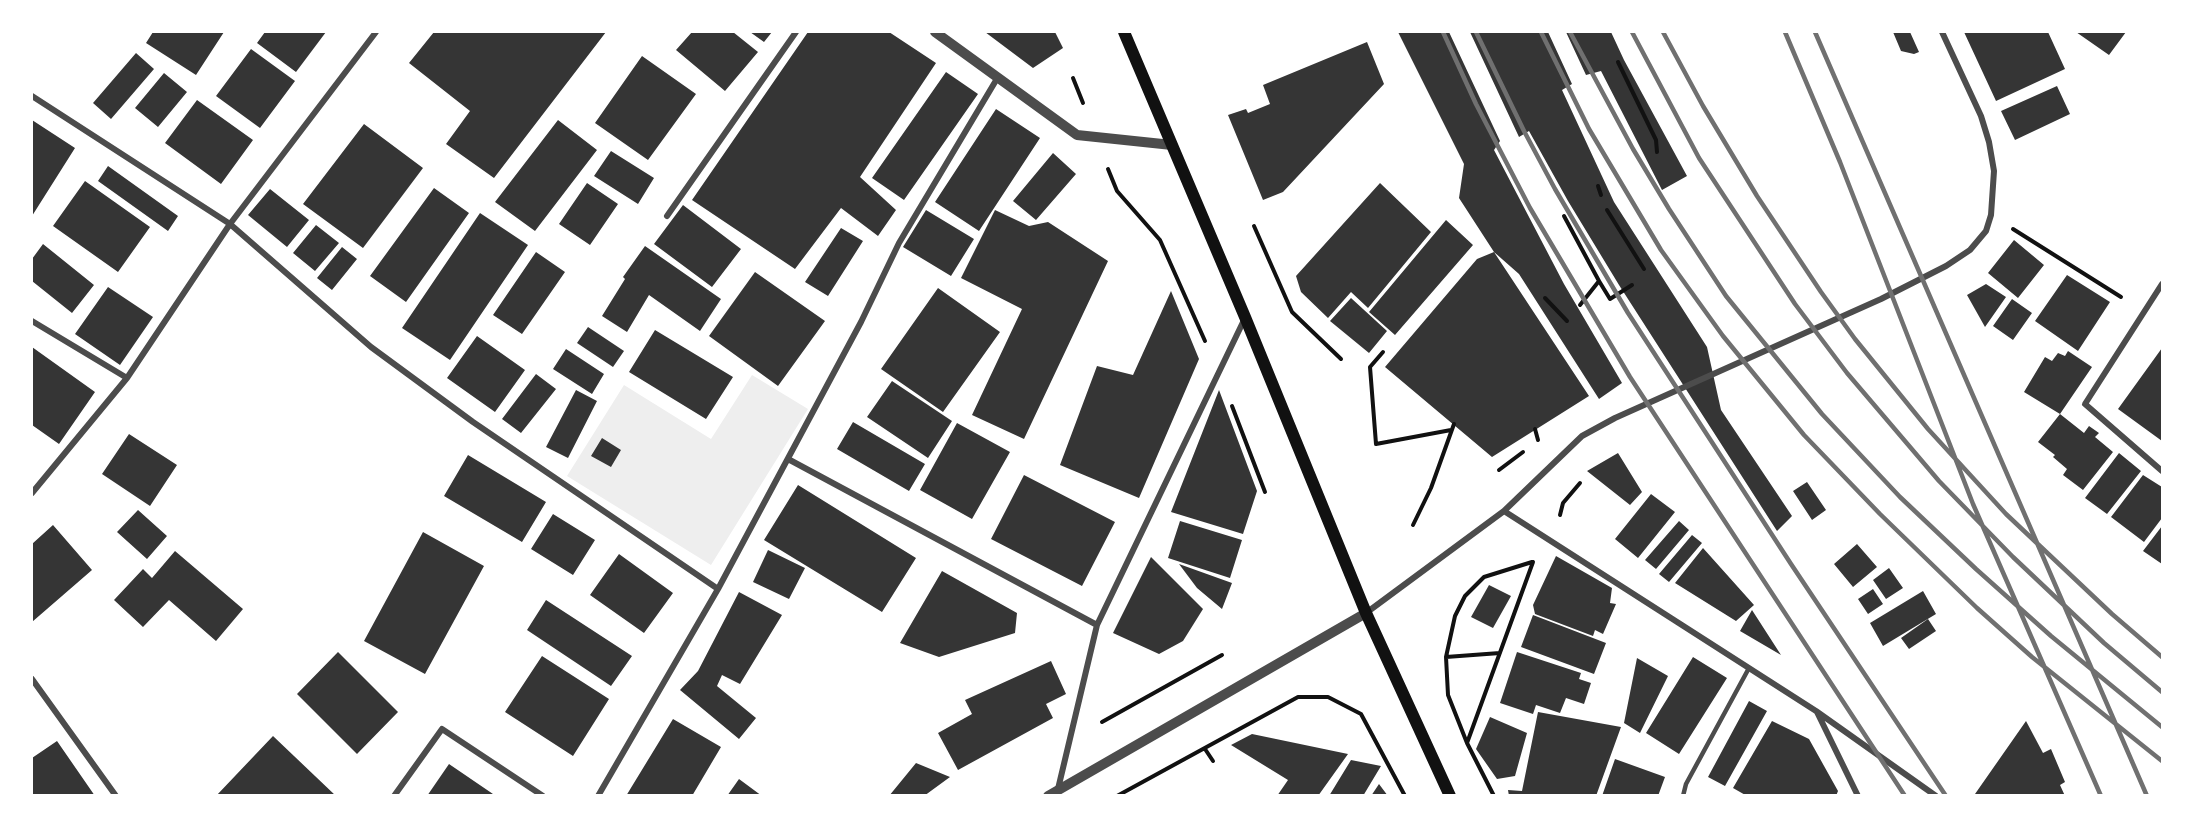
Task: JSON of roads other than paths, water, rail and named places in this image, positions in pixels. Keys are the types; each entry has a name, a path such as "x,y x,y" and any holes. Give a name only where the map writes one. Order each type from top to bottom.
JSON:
{"main road":[{"path":"1124,32 1245,317 1366,613 1448,794"}],"street":[{"path":"32,494 127,378 230,224 376,32"},
{"path":"668,216 796,32"},
{"path":"935,32 1077,135 1172,145"},
{"path":"1054,794 1366,613 1504,511 1582,436 1598,426 1866,306 1946,266 1970,250 1986,231 1991,215 1994,171 1989,142 1981,116 1942,32"},
{"path":"598,795 718,589 861,322 899,243 998,77"},
{"path":"32,96 230,224 371,347 473,422 718,589"},
{"path":"2163,284 2085,404 2163,471"},
{"path":"1054,794 1070,739 1097,625 1245,317"},
{"path":"32,321 127,378"},
{"path":"788,459 1097,625"},
{"path":"1504,511 1816,711 1936,795"},
{"path":"32,679 116,795"},
{"path":"1816,711 1858,795"},
{"path":"394,795 442,729 543,795"}],"lane":[{"path":"1683,795 1686,784 1749,668"}],"railway":[{"path":"1443,32 1476,104 1530,208 1630,377 1905,796"},
{"path":"1476,32 1555,189 1628,313 1791,564 1946,796"},
{"path":"1541,32 1589,129 1661,250 1723,336 1804,435 1880,514 1977,608 2032,657 2162,761"},
{"path":"1570,32 1633,149 1726,296 1822,414 1900,497 1976,569 2051,636 2162,727"},
{"path":"1632,32 1699,158 1795,304 1847,373 1939,481 2013,557 2104,643 2162,692"},
{"path":"1663,32 1703,106 1757,196 1855,339 1928,429 2006,514 2112,614 2162,657"},
{"path":"1785,32 1840,162 1973,504 2101,796"},
{"path":"1815,32 2147,796"}]}
